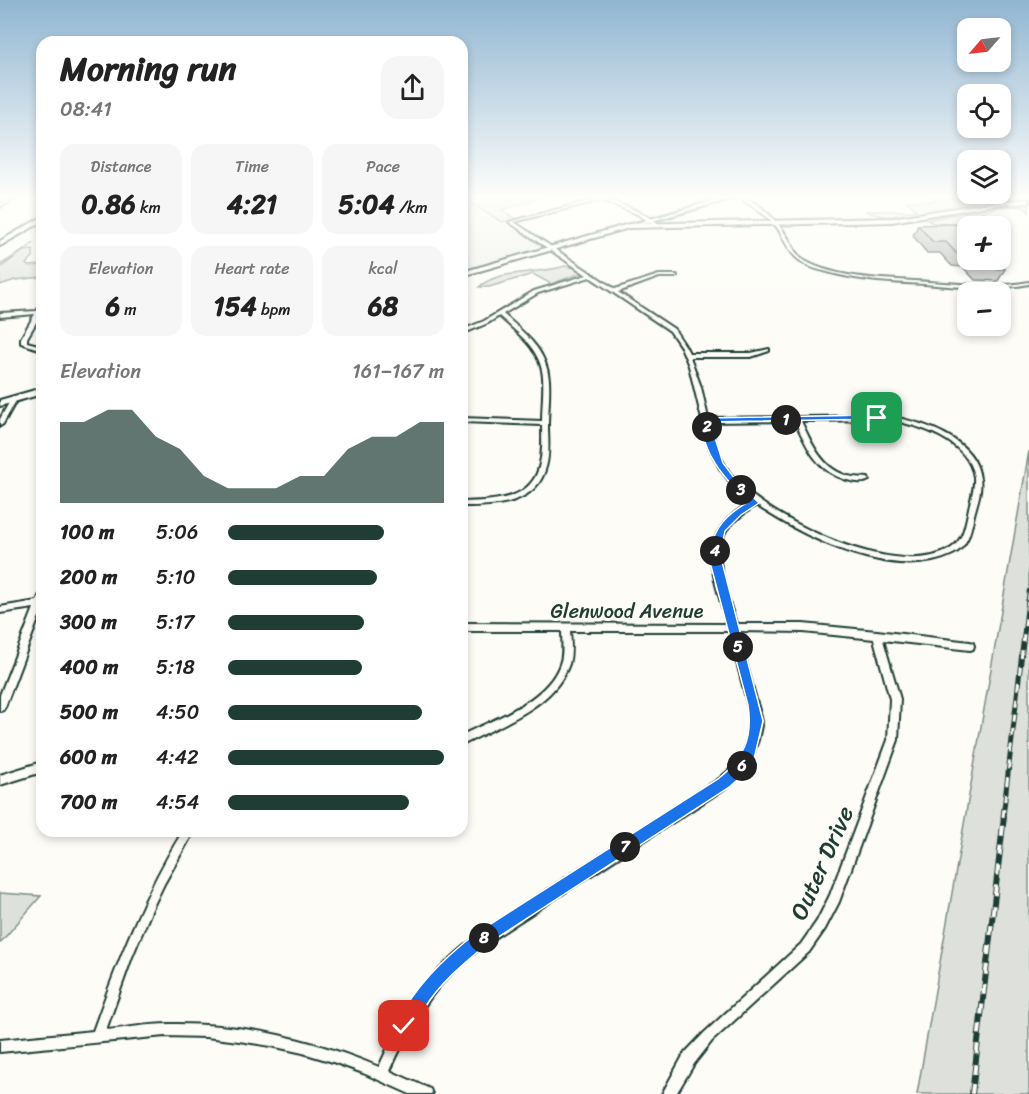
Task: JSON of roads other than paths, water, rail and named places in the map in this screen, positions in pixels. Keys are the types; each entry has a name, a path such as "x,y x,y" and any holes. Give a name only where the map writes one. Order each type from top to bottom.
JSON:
{"main road":[{"path":"468,272 551,249"},
{"path":"0,403 36,393"}],"street":[{"path":"551,249 666,324 678,337 688,355 711,442 719,463 732,481 755,503 791,526 828,542 886,557 929,560 941,557 960,545 969,527 977,474 968,457 935,432 898,420 706,420"},
{"path":"791,249 801,260 857,278 986,287 1029,283"},
{"path":"468,329 500,314 536,292 591,275"},
{"path":"615,291 659,276 675,276"},
{"path":"0,315 36,311"},
{"path":"468,504 507,500 530,489 540,476 543,466 545,379 542,361 536,349 500,314"},
{"path":"36,318 24,338 24,343 36,346"},
{"path":"688,355 752,355 767,350"},
{"path":"0,424 14,399"},
{"path":"468,420 544,423"},
{"path":"798,420 822,464 848,479 866,480"},
{"path":"383,1073 404,1026 420,999 457,958 740,770 750,754 757,721 716,566 716,541 728,520 755,503"},
{"path":"0,610 36,603"},
{"path":"0,707 36,615"},
{"name":"Glenwood Avenue","path":"468,627 803,628 970,646"},
{"path":"468,737 534,702 549,691 565,663 566,628"},
{"name":"Outer Drive","path":"669,1094 689,1059 708,1037 805,948 835,898 893,740 895,699 877,635"},
{"path":"0,780 36,769"},
{"path":"97,1036 156,887 185,837"},
{"path":"0,1046 171,1030 226,1033 297,1045 337,1055 383,1073 425,1094"}],"waterway":[{"path":"0,268 26,249"}],"railway":[{"path":"1028,601 1029,591"},
{"path":"1003,817 1028,600"},
{"path":"972,1094 1004,816"}]}
